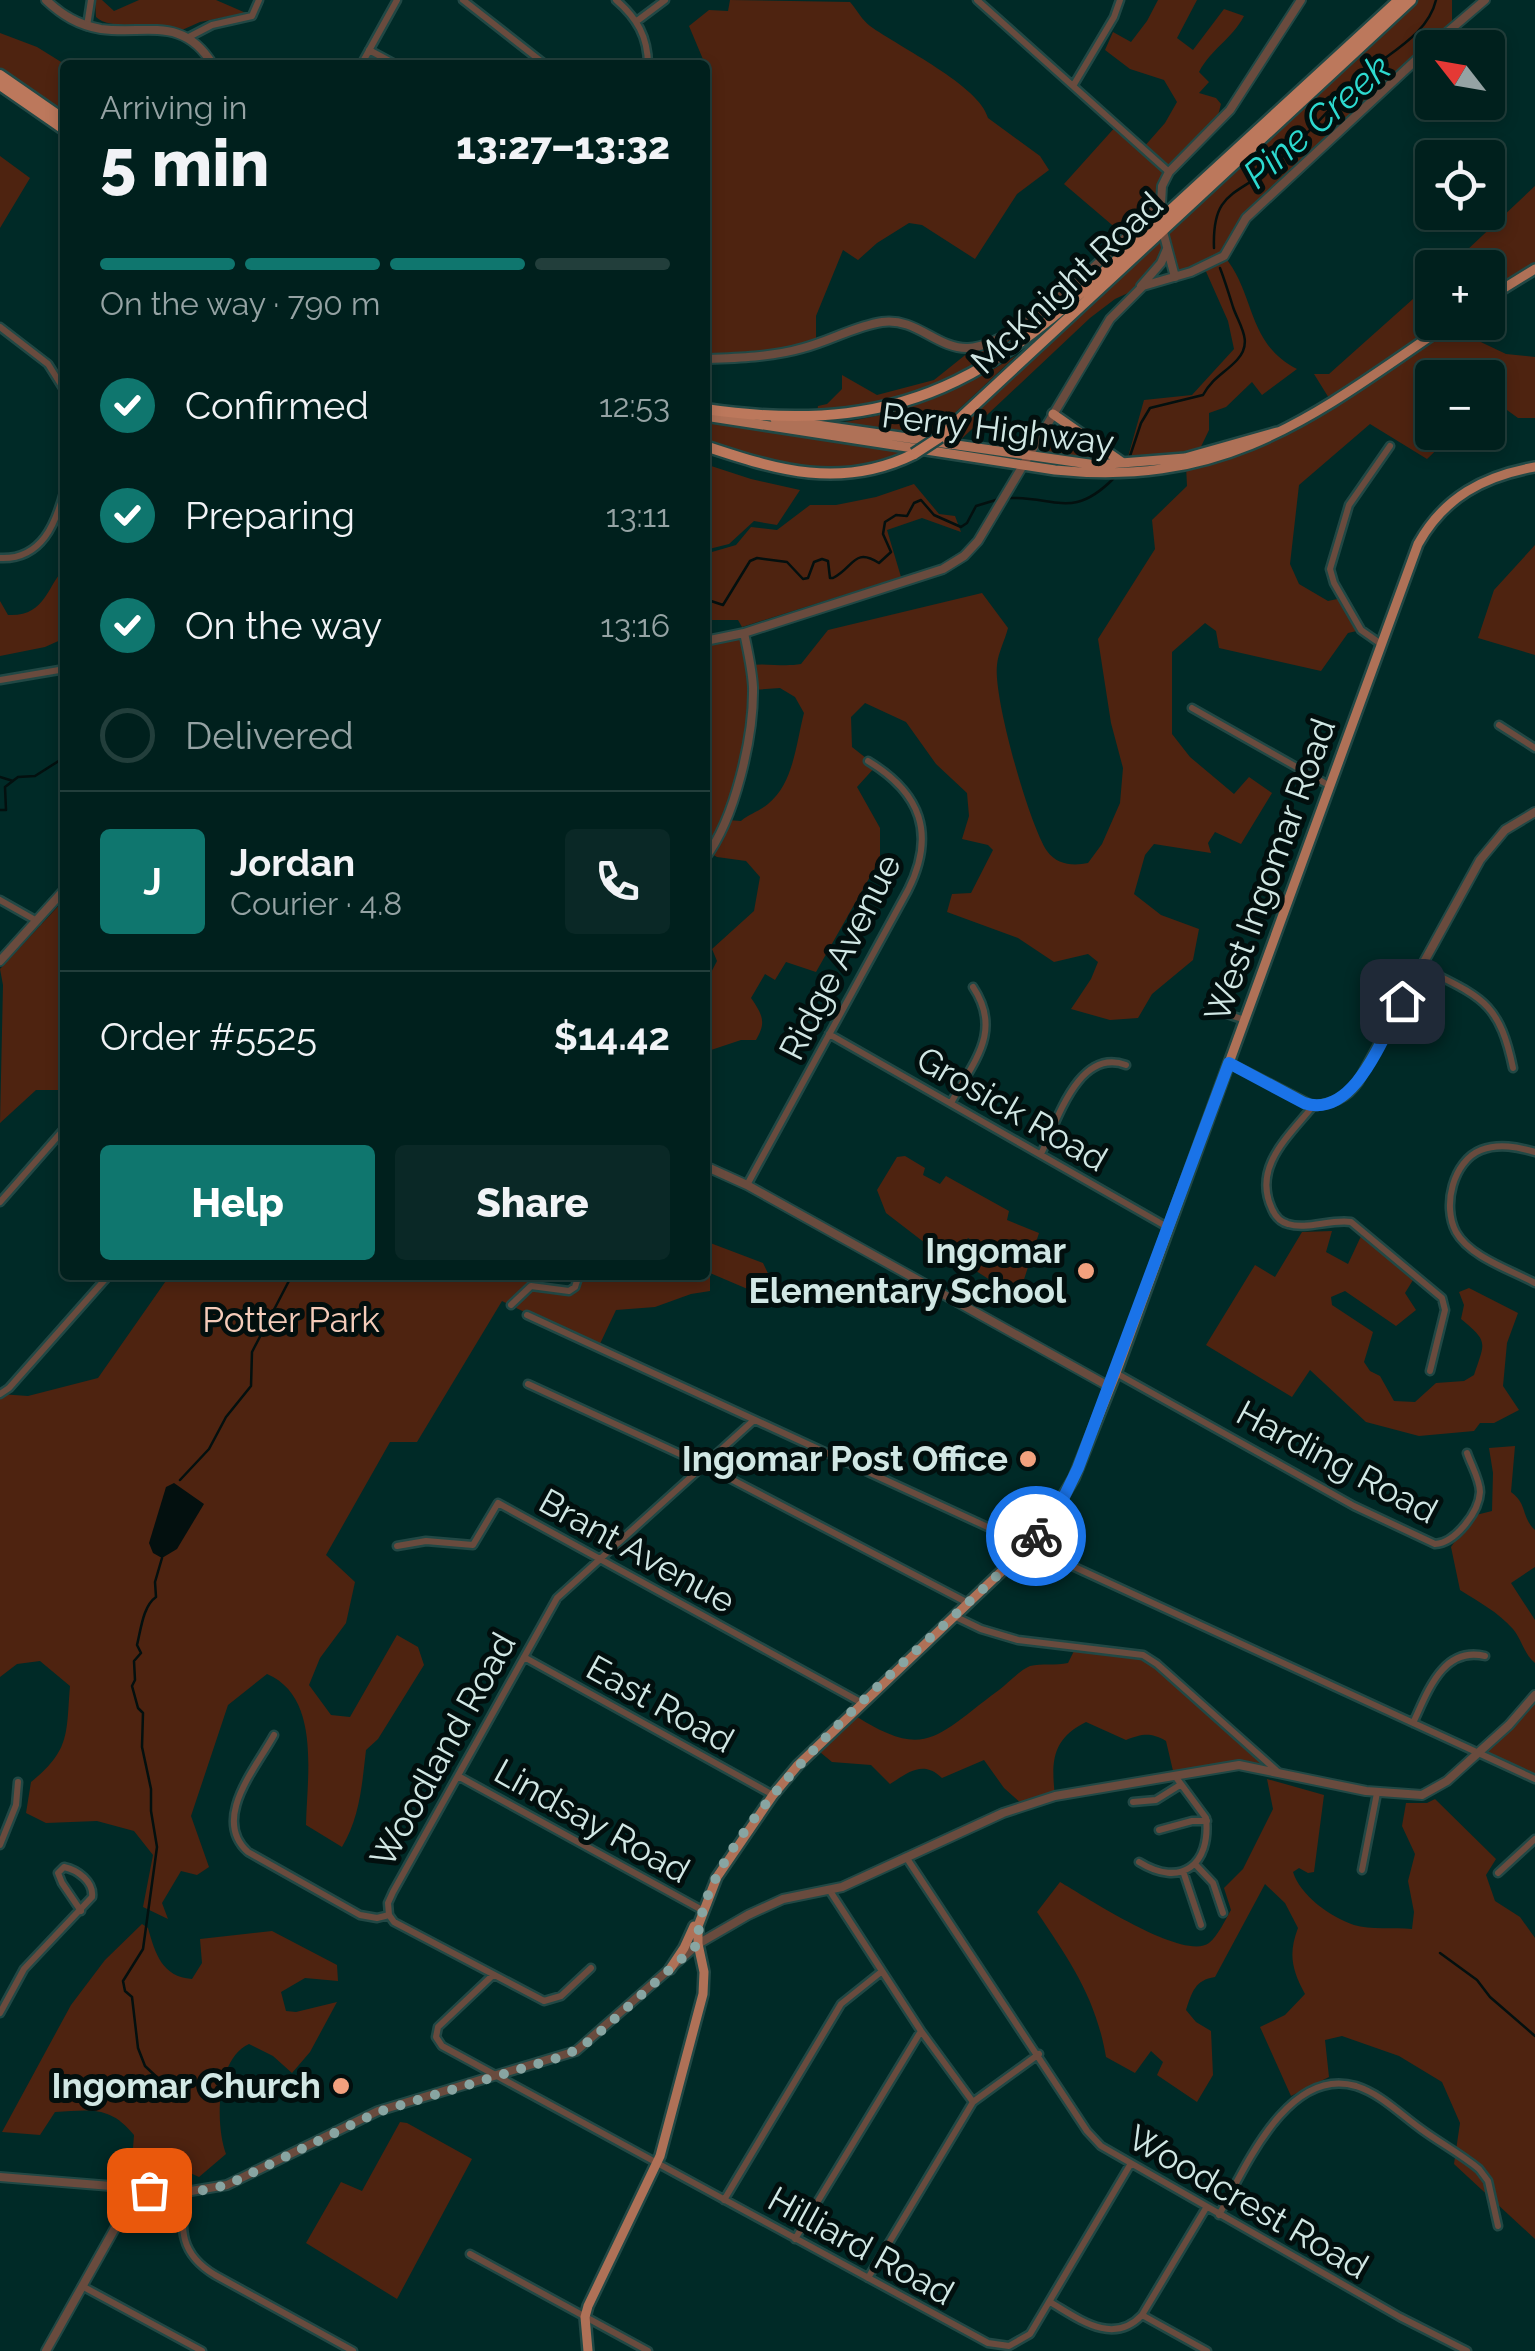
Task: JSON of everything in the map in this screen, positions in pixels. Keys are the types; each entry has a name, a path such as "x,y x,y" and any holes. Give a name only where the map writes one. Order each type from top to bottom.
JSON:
{"highway":[{"name":"McKnight Road","path":"710,448 767,466 819,476 864,472 914,454 940,437 1398,0"},
{"name":"McKnight Road","path":"760,417 870,411 957,382 1000,357 1046,325 1162,226 1412,0"},
{"path":"0,75 60,117"},
{"path":"0,85 60,127"},
{"name":"Perry Highway","path":"710,413 760,417"}],"main road":[{"path":"1505,288 1535,269"},
{"name":"Perry Highway","path":"760,417 1096,473 1157,470 1227,455 1270,439 1333,404 1425,340"},
{"name":"Perry Highway","path":"710,414 1026,461 1083,464 1185,458 1280,432"},
{"path":"1054,414 1126,464"},
{"name":"West Ingomar Road","path":"586,2318 593,2294 657,2164 703,1994 704,1972 698,1944 702,1910 717,1877 772,1795 1028,1545 1068,1491 1116,1372 1418,544 1436,516 1460,494 1478,483 1535,466"},
{"path":"670,1969 702,1910"},
{"path":"586,2318 588,2351"}],"street":[{"path":"46,0 87,26 106,30 166,29 188,38 208,60"},
{"path":"87,26 91,0"},
{"path":"188,38 212,25 252,16 258,0"},
{"path":"363,60 397,0"},
{"path":"462,0 540,60"},
{"path":"616,0 637,21 646,42 648,60"},
{"path":"637,21 666,0"},
{"path":"979,0 1169,172"},
{"path":"1073,86 1120,0"},
{"path":"1175,277 1162,226 1162,186 1169,172 1230,110 1302,0"},
{"path":"1139,288 1224,256 1246,218 1486,0"},
{"path":"369,50 388,60"},
{"path":"710,359 803,348 888,321 914,325 960,348 994,341 1052,302 1161,204"},
{"path":"710,639 744,633 948,567 968,553 1110,319 1160,263 1167,249"},
{"path":"0,327 48,364 60,383"},
{"path":"1381,644 1361,630 1334,584 1330,569 1349,505 1390,446"},
{"path":"0,558 23,555 47,536 60,506"},
{"path":"710,849 726,820 748,731 753,690 744,633"},
{"path":"0,680 60,669"},
{"path":"1192,708 1330,786"},
{"path":"1499,724 1535,748"},
{"name":"Ridge Avenue","path":"747,1184 908,890 922,856 922,830 913,802 891,776 868,761"},
{"path":"1430,1372 1444,1316 1442,1298 1350,1222 1292,1226 1280,1220 1271,1208 1266,1187 1273,1156 1313,1106 1336,1101 1353,1089 1490,846 1512,825 1535,812"},
{"path":"0,962 60,895"},
{"path":"0,900 36,921"},
{"path":"1421,966 1475,996 1495,1013 1506,1034 1513,1068"},
{"path":"950,1103 988,1028 986,1009 974,987"},
{"path":"1210,1008 1245,1020"},
{"name":"Grosick Road","path":"830,1034 1169,1228"},
{"path":"1041,1154 1074,1088 1087,1071 1106,1062 1126,1065"},
{"path":"1229,1063 1313,1106"},
{"path":"0,1202 60,1134"},
{"path":"1535,1152 1514,1146 1485,1148 1469,1156 1450,1190 1450,1212 1456,1232 1469,1247 1535,1282"},
{"path":"710,1168 747,1184 1110,1387"},
{"path":"0,1394 105,1280"},
{"path":"511,1305 531,1286 568,1292 577,1280"},
{"path":"526,1315 1535,1779"},
{"name":"Harding Road","path":"1116,1372 1354,1506 1435,1544 1449,1541 1456,1534 1479,1498 1479,1485 1467,1454"},
{"path":"528,1384 706,1466 968,1603"},
{"name":"Woodland Road","path":"591,1968 550,2002 394,1922 388,1915 388,1903 556,1598 754,1420"},
{"name":"Brant Avenue","path":"397,1546 426,1541 473,1545 498,1503 862,1703"},
{"path":"954,1616 1018,1640 1131,1652 1149,1658 1276,1771"},
{"path":"1414,1723 1439,1674 1452,1659 1473,1653 1486,1656"},
{"name":"East Road","path":"524,1657 772,1795"},
{"path":"0,2177 185,2192 227,2185 378,2112 559,2058 584,2046 698,1944 775,1902 830,1891 993,1817 1043,1799 1239,1765 1378,1793 1428,1793 1478,1753 1535,1696"},
{"path":"274,1734 233,1811 237,1841 248,1852 360,1915 388,1915"},
{"path":"1140,1862 1160,1872 1183,1871 1194,1864 1206,1842 1206,1822 1198,1805 1174,1775"},
{"name":"Lindsay Road","path":"458,1776 702,1910"},
{"path":"0,1844 16,1805 18,1782"},
{"path":"1133,1802 1156,1800 1180,1785"},
{"path":"1362,1870 1378,1793"},
{"path":"1159,1830 1192,1821 1206,1822"},
{"path":"1498,1873 1535,1839"},
{"name":"Woodcrest Road","path":"906,1857 1087,2131 1101,2146 1400,2317 1468,2351"},
{"path":"1194,1864 1213,1884 1223,1913"},
{"path":"0,2013 24,1969 81,1911 92,1897 92,1888 76,1872 64,1867 58,1873 81,1911"},
{"path":"1183,1871 1201,1925"},
{"path":"830,1891 920,2031 973,2102"},
{"path":"724,2200 835,2012 846,1998 881,1972"},
{"path":"493,1975 436,2033 442,2046 497,2077"},
{"path":"795,2239 920,2031"},
{"path":"868,2278 973,2102 1038,2054"},
{"name":"Hilliard Road","path":"497,2077 980,2340 1010,2349 1030,2334 1130,2165"},
{"path":"1219,2215 1276,2119 1305,2094 1335,2083 1360,2087 1380,2098 1479,2169 1488,2181 1498,2226"},
{"path":"46,2351 137,2188"},
{"path":"185,2192 183,2232 194,2260 352,2351"},
{"path":"1050,2302 1104,2330 1126,2327 1142,2315 1206,2208"},
{"path":"470,2254 648,2351"},
{"path":"81,2285 202,2351"},
{"path":"1142,2315 1206,2351"}],"green space":[{"path":"95,0 102,0 114,11 139,0 216,0 246,13 200,22 182,30 123,25 96,17"},
{"path":"730,0 850,2 870,26 955,80 982,106 988,118 1040,156 1049,170 1017,194 975,259 922,225 909,223 858,260 843,250 816,316 816,344 803,349 710,358 710,60 703,60 689,26 709,10 728,11"},
{"path":"1158,0 1197,0 1177,38 1193,50 1224,9 1244,16 1199,72 1209,82 1199,93 1216,98 1221,104 1215,127 1169,172 1161,203 1125,236 1064,184 1117,125 1143,148 1177,102 1164,80 1130,69 1105,50 1113,32 1131,42"},
{"path":"1411,0 1452,0 1452,28 1415,30 1415,62 1246,218 1224,256 1269,346 1297,369 1262,395 1252,382 1226,407 1209,413 1209,430 1197,455 1126,464 1144,400 1192,395 1234,349 1228,321 1204,267 1175,277 1168,251 1139,288 1115,299 1090,318 954,446 940,444 970,410"},
{"path":"0,33 37,47 60,61 60,111 0,70"},
{"path":"0,156 30,178 0,228"},
{"path":"1535,186 1535,269 1505,288 1505,250 1467,250 1488,230 1505,230 1505,214"},
{"path":"1415,297 1415,340 1476,340 1506,354 1535,357 1535,418 1518,418 1505,409 1505,360 1415,360 1415,450 1436,450 1427,459 1370,424 1299,485 1290,564 1299,584 1328,601 1342,598 1361,630 1348,633 1321,671 1219,648 1216,631 1205,623 1172,652 1172,734 1190,757 1234,794 1249,777 1272,793 1241,844 1215,832 1208,843 1211,853 1154,844 1145,855 1134,894 1161,915 1199,929 1193,960 1152,994 1138,1018 1110,1020 1071,1009 1098,962 1088,954 1054,962 1018,938 947,912 952,894 971,893 993,850 988,845 962,839 969,816 967,793 936,764 906,722 865,703 851,717 852,747 876,766 857,787 880,828 880,859 816,972 786,962 775,980 765,974 751,998 762,1018 756,1040 741,1040 710,1050 710,974 717,961 712,949 754,911 760,877 746,861 710,853 710,640 744,633 750,665 801,664 828,630 982,593 1008,628 998,660 997,681 1006,731 1031,815 1051,856 1066,863 1088,863 1102,844 1120,803 1123,768 1111,723 1098,639 1155,549 1152,520 1187,486 1186,465 1227,455 1332,403 1314,374 1329,374","holes":["780,688 795,697 804,713 793,762 783,785 768,804 741,821 727,820 740,773 753,690"]},
{"path":"1055,304 1058,308 1000,350 946,379 888,400 817,412 818,406 827,404 842,389 842,375 877,395 934,380 969,352 998,341"},
{"path":"1017,355 929,437 836,423 885,414 931,399"},
{"path":"710,423 903,452 856,469 831,470 753,457 710,443"},
{"path":"1060,423 1100,453 1102,460 1045,451"},
{"path":"710,466 800,490 777,525 754,521 729,544 710,549"},
{"path":"914,484 939,514 955,516 961,532 922,518 887,530 901,577 742,627 738,620 710,620 710,553 736,545 751,527 777,530 810,505 836,505"},
{"path":"1535,545 1535,655 1478,638 1494,590"},
{"path":"59,575 60,640 0,656 0,601 8,615 30,611 44,599"},
{"path":"60,904 60,1090 36,1090 0,1123 3,985 0,969"},
{"path":"905,1156 925,1168 923,1175 940,1184 946,1176 1009,1211 1007,1220 1039,1233 1018,1298 973,1269 984,1248 968,1238 959,1250 937,1239 925,1243 886,1213 877,1190 897,1157"},
{"path":"1332,1231 1326,1252 1348,1264 1362,1234 1413,1280 1405,1293 1416,1310 1396,1326 1345,1291 1331,1297 1332,1305 1373,1332 1364,1362 1380,1376 1394,1401 1415,1402 1436,1383 1464,1381 1474,1375 1482,1343 1461,1319 1464,1305 1459,1292 1469,1288 1518,1313 1507,1343 1503,1386 1519,1410 1494,1423 1480,1423 1474,1431 1419,1436 1366,1422 1310,1370 1292,1397 1206,1345 1255,1265 1275,1277 1302,1232"},
{"path":"710,1243 763,1263 778,1294 769,1298 710,1273"},
{"name":"Potter Park","path":"167,1280 531,1280 532,1286 569,1291 576,1280 710,1280 710,1291 655,1307 616,1310 598,1348 502,1301 417,1442 390,1442 326,1555 355,1582 346,1623 320,1658 309,1685 331,1715 350,1717 397,1635 418,1647 424,1665 378,1739 366,1750 356,1812 342,1847 306,1825 308,1762 303,1719 296,1700 284,1685 267,1674 228,1705 191,1816 209,1867 197,1875 181,1871 162,1903 168,1919 143,1907 153,1855 134,1831 97,1821 46,1823 26,1813 31,1782 53,1760 64,1740 70,1686 40,1661 17,1664 0,1677 0,1394 28,1396 98,1378"},
{"path":"1515,1446 1511,1492 1535,1530 1535,1567 1511,1583 1535,1620 1535,1663 1507,1623 1460,1590 1451,1547 1472,1516 1492,1511 1489,1448"},
{"path":"1076,1647 1143,1655 1277,1771 1256,1766 1174,1775 1166,1741 1146,1735 1126,1740 1086,1722 1066,1736 1056,1752 1055,1796 1024,1806 1004,1788 984,1760 942,1778 929,1770 916,1770 890,1784 871,1765 832,1762 815,1748 851,1713 897,1737 929,1737 944,1731 1026,1668 1068,1663"},
{"path":"1535,1695 1535,1779 1478,1753"},
{"path":"1267,1779 1324,1795 1314,1872 1299,1868 1293,1872 1317,1904 1354,1925 1412,1929 1414,1912 1408,1881 1415,1854 1402,1826 1406,1803 1435,1799 1496,1859 1486,1875 1495,1901 1520,1917 1535,1938 1535,2239 1454,2164 1460,2123 1442,2082 1399,2056 1342,2036 1325,2040 1329,2077 1291,2096 1260,2027 1285,2015 1305,1994 1293,1962 1298,1928 1285,1903 1265,1884 1215,1977 1199,1984 1186,2010 1211,2031 1213,2075 1197,2102 1157,2075 1163,2062 1151,2051 1135,2073 1106,2057 1088,1998 1037,1912 1060,1882 1158,1936 1179,1944 1209,1943 1231,1910 1224,1888 1243,1869 1273,1809"},
{"path":"142,1924 148,1928 161,1962 182,1977 192,1979 202,1963 200,1939 272,1931 337,1965 338,1981 305,1978 281,1992 286,2011 337,2002 310,2052 292,2073 273,2056 249,2044 238,2052 224,2077 221,2093 220,2126 226,2154 199,2177 188,2172 149,2189 130,2188 134,2135 108,2114 89,2110 55,2112 40,2135 2,2132 71,2005 105,1960"},
{"path":"400,2122 472,2159 397,2299 306,2243 341,2182 362,2191"}],"shaded area":[{"path":"174,1483 204,1504 177,1549 162,1558 153,1553 149,1543 166,1487"}],"waterway":[{"name":"Pine Creek","path":"1214,248 1217,216 1228,198 1276,164 1359,79 1408,41 1425,23 1436,0"},
{"name":"Pine Creek","path":"1130,456 1150,408 1203,395 1242,353 1244,334 1220,268"},
{"name":"Pine Creek","path":"1006,498 1074,503 1099,492 1113,479"},
{"name":"Pine Creek","path":"710,601 723,605 750,561 757,558 787,562 803,579 808,578 814,562 822,559 828,561 830,578 859,558 879,563 891,552 883,534 885,522 896,515 907,516 914,503 921,500 934,515 961,527 976,506 999,499"},
{"name":"Pine Creek","path":"0,810 6,810 5,787 18,777 35,776 60,760"},
{"path":"0,777 13,781"},
{"path":"180,1480 209,1449 226,1417 251,1386 252,1352 289,1280"},
{"path":"162,1558 155,1582 156,1597 141,1625 137,1645 141,1653 134,1661 132,1686 143,1713 142,1747 157,1847 143,1949 123,1981 125,1991 132,1997 138,2048 145,2066 178,2097"},
{"path":"1440,1953 1477,1980 1490,1997 1535,2036"}],"way so far":[{"path":"149,2190 204,2192 227,2185 378,2112 544,2063 584,2046 698,1944 702,1910 717,1877 788,1776 1036,1536"}],"place":[{"name":"Ingomar Elementary School","path":"1086,1271"},
{"name":"Ingomar Post Office","path":"1028,1459"},
{"name":"Ingomar Church","path":"341,2086"}],"route":[{"path":"1036,1536 1062,1501 1078,1468 1229,1063 1304,1103 1328,1104 1353,1089 1402,1001"}]}
